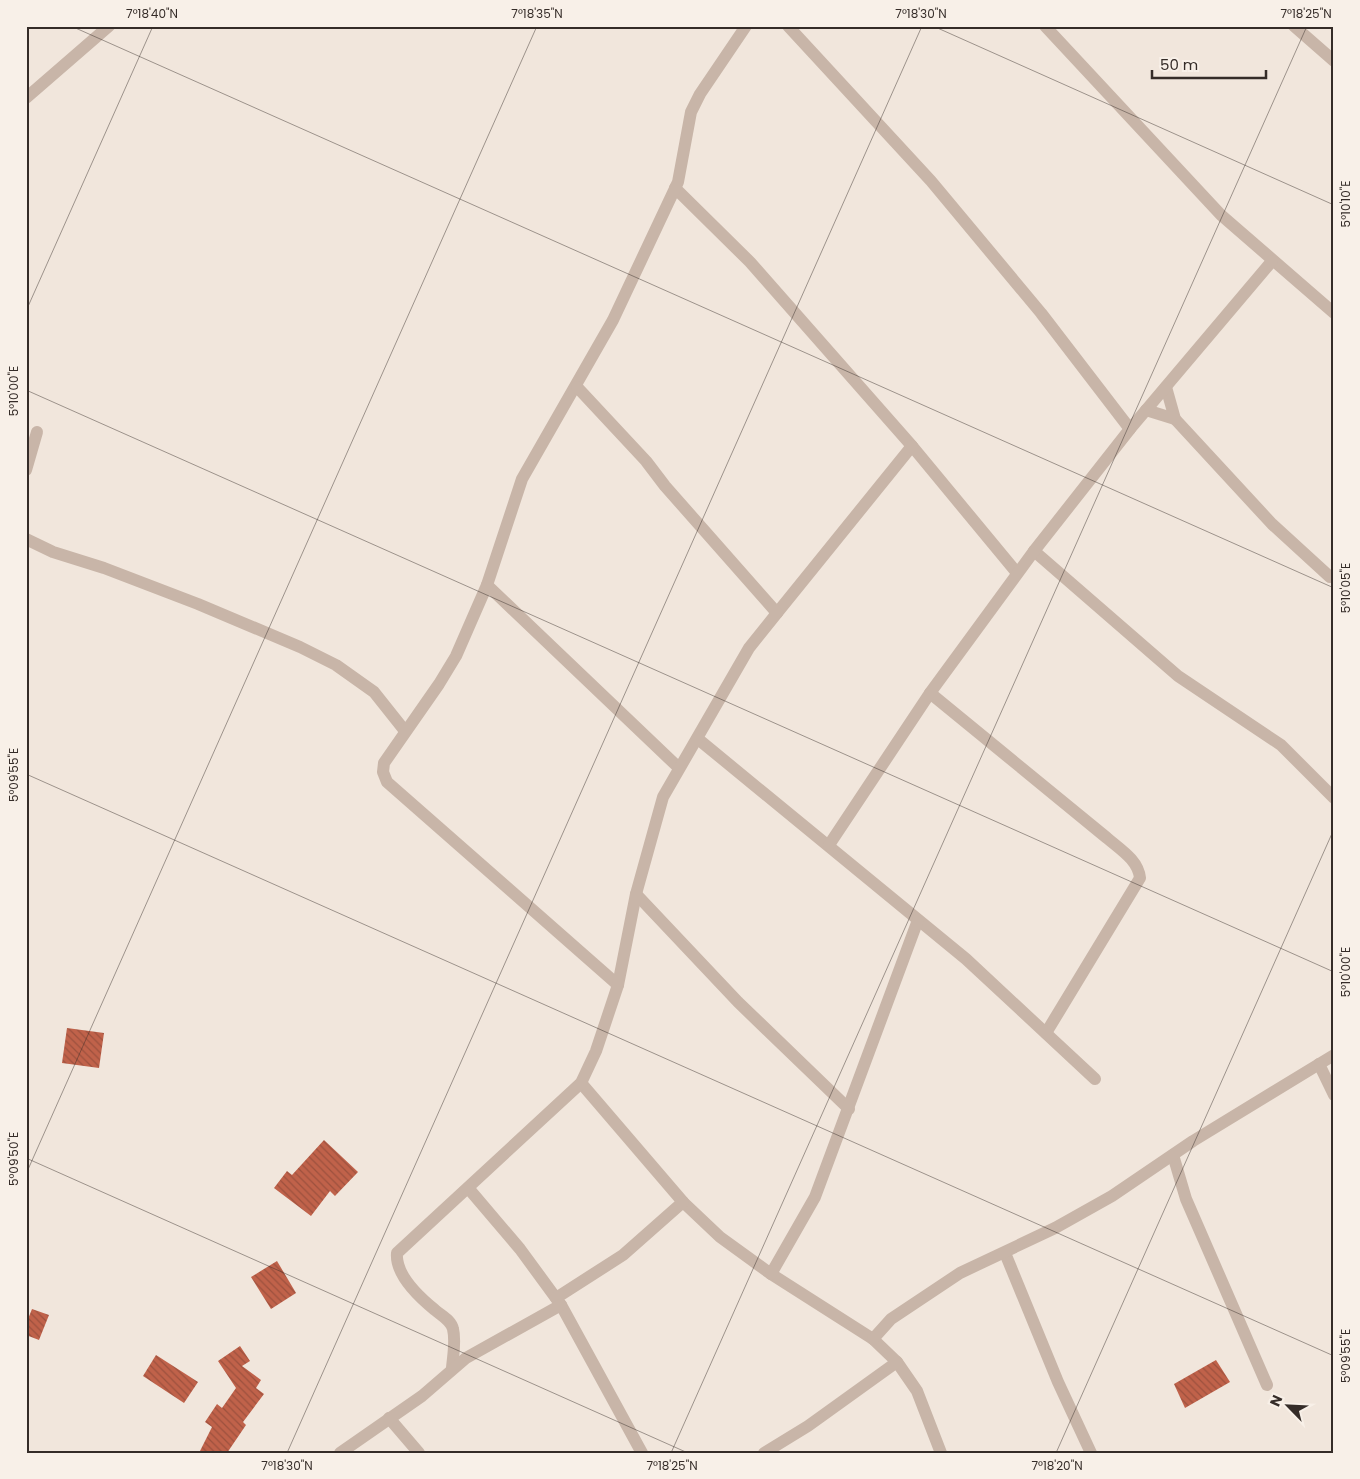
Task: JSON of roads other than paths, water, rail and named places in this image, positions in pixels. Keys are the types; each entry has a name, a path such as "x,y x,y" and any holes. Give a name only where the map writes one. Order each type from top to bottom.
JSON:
{"street":[{"path":"26,98 109,26"},
{"path":"618,985 387,782 383,772 384,763 439,684 456,656 487,585 522,479 613,320 675,188 681,170 691,112 700,94 746,26"},
{"path":"788,26 931,181 1041,313 1130,429"},
{"path":"1045,26 1221,215 1334,313"},
{"path":"1294,26 1334,61"},
{"path":"675,188 750,262 912,446 1017,573"},
{"path":"829,845 930,693 1034,550 1130,429 1272,261"},
{"path":"1166,386 1175,419 1272,524 1330,577"},
{"path":"576,387 646,461 665,486 777,613"},
{"path":"1146,410 1175,419"},
{"path":"26,470 37,432"},
{"path":"452,1368 453,1327 406,1280 396,1261 397,1253 402,1246 469,1188 581,1083 596,1050 618,985 636,894 663,797 749,648 912,446"},
{"path":"26,539 53,552 104,568 198,604 329,661 374,692 406,731"},
{"path":"1034,550 1178,676 1281,745 1334,798"},
{"path":"487,585 679,768"},
{"path":"930,693 1100,832 1135,862 1139,870 1140,878 1046,1033"},
{"path":"698,739 966,959 1095,1079"},
{"path":"636,894 738,1002 849,1109"},
{"path":"771,1274 815,1197 918,920"},
{"path":"873,1339 891,1319 960,1273 1055,1228 1104,1200 1334,1055"},
{"path":"1319,1064 1334,1096"},
{"path":"581,1083 683,1202 720,1237 771,1274 873,1339 897,1362 917,1391 942,1453"},
{"path":"1173,1155 1186,1199 1267,1385"},
{"path":"469,1188 515,1243 559,1301 642,1453"},
{"path":"340,1453 422,1396 452,1368 481,1348 559,1301 623,1254 683,1202"},
{"path":"1005,1253 1058,1382 1091,1453"},
{"path":"764,1453 808,1426 897,1362"},
{"path":"389,1418 418,1453"}]}
